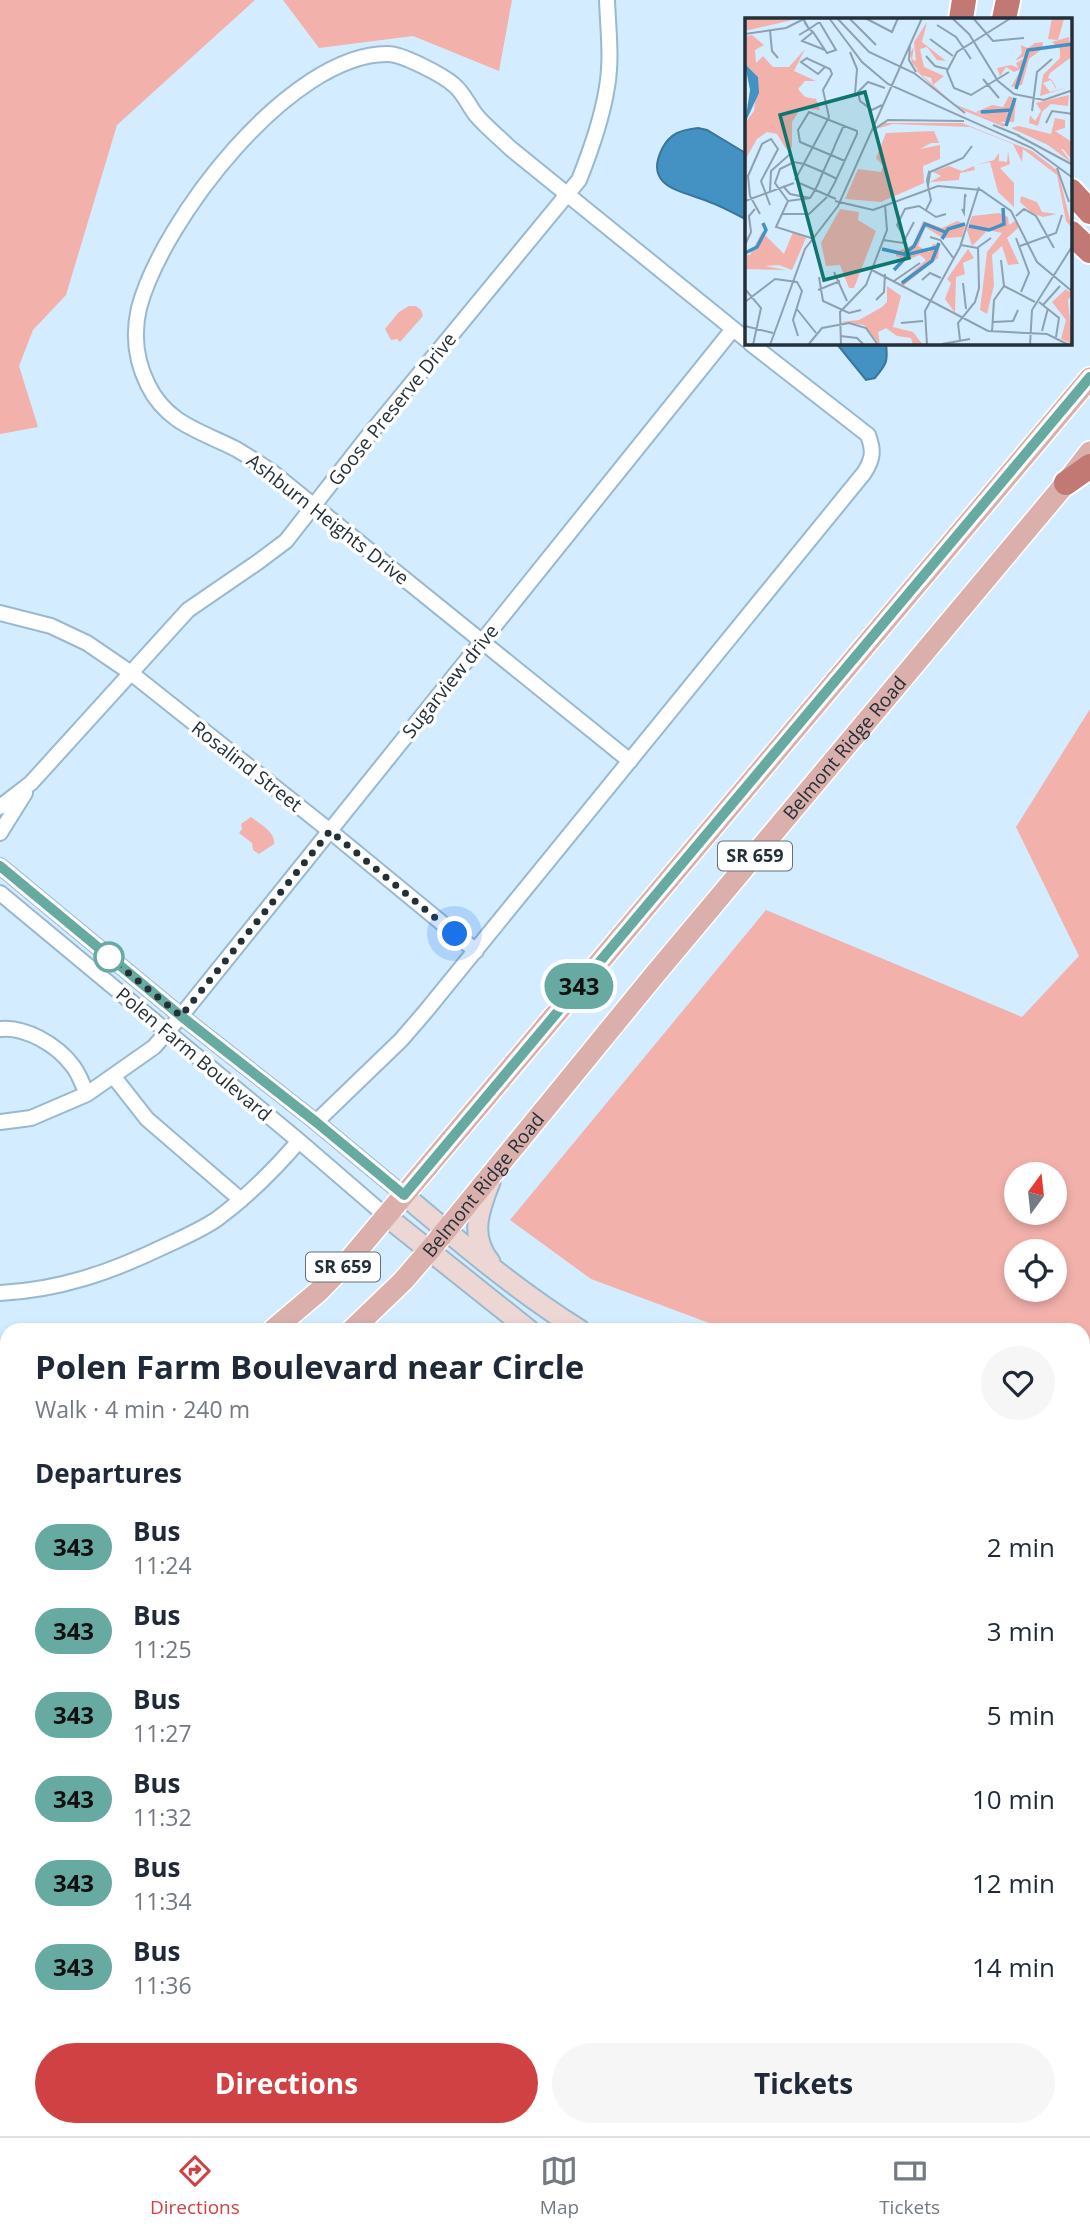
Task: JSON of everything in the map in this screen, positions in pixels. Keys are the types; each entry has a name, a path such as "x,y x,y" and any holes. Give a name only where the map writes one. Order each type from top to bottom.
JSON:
{"highway":[{"path":"961,18 964,0"},
{"path":"1004,18 1008,0"},
{"path":"1072,192 1090,212"},
{"path":"1072,234 1090,251"},
{"path":"1066,483 1090,466"}],"main road":[{"name":"SR 659","path":"281,1323 351,1258 1090,377"},
{"name":"Belmont Ridge Road","path":"359,1323 403,1281 446,1231 656,973 1090,452"},
{"path":"493,1174 480,1205 476,1229 483,1253 499,1274"},
{"path":"404,1195 499,1274 569,1323"},
{"path":"386,1216 520,1323"}],"street":[{"name":"Goose Preserve Drive","path":"31,783 188,610 285,541 579,180 595,140 607,86 610,53 607,0"},
{"name":"Ashburn Heights Drive","path":"630,761 272,472 236,449 186,427 166,411 154,396 142,370 135,340 139,309 166,244 209,178 265,117 313,79 353,59 390,53 423,66 456,86 478,117 510,148 745,339"},
{"name":"Sugarview drive","path":"166,1032 733,329"},
{"name":"Ashburn Heights Drive","path":"316,1122 401,1040 476,951 871,461 873,449 868,435 753,345"},
{"name":"Rosalind Street","path":"0,613 51,626 87,643 131,673 476,951"},
{"path":"0,807 31,783"},
{"path":"0,833 31,783"},
{"name":"Polen Farm Boulevard","path":"0,866 404,1195"},
{"name":"Polen Farm Boulevard","path":"0,893 386,1216"},
{"path":"0,1029 23,1031 37,1037 61,1054 72,1064 86,1094"},
{"path":"0,1122 31,1118 86,1094 154,1047 166,1032"},
{"path":"114,1077 147,1119 241,1200"},
{"path":"0,1293 24,1292 67,1284 107,1273 185,1237 215,1220 241,1200 270,1175 299,1141"}],"shaded area":[{"path":"0,0 255,0 117,125 66,295 33,330 19,366 38,427 0,434"},
{"path":"283,0 512,0 499,71 413,36 319,48"},
{"path":"409,306 416,306 423,316 400,342 397,339 391,340 385,329 399,312"},
{"path":"1090,709 1090,1323 709,1323 591,1279 510,1220 766,910 1022,1017 1079,956 1016,827"},
{"path":"251,817 267,829 274,840 274,844 259,854 253,850 252,843 239,833 241,824"}],"water":[{"path":"686,130 707,130 745,153 745,219 668,186 661,180 657,162 662,149 669,139"},
{"path":"838,345 886,345 886,362 882,369 875,378 866,380"}],"bus line":[{"name":"343","path":"0,866 404,1195 1090,377"}],"route":[{"path":"109,957 181,1016 330,831 455,934"}]}
